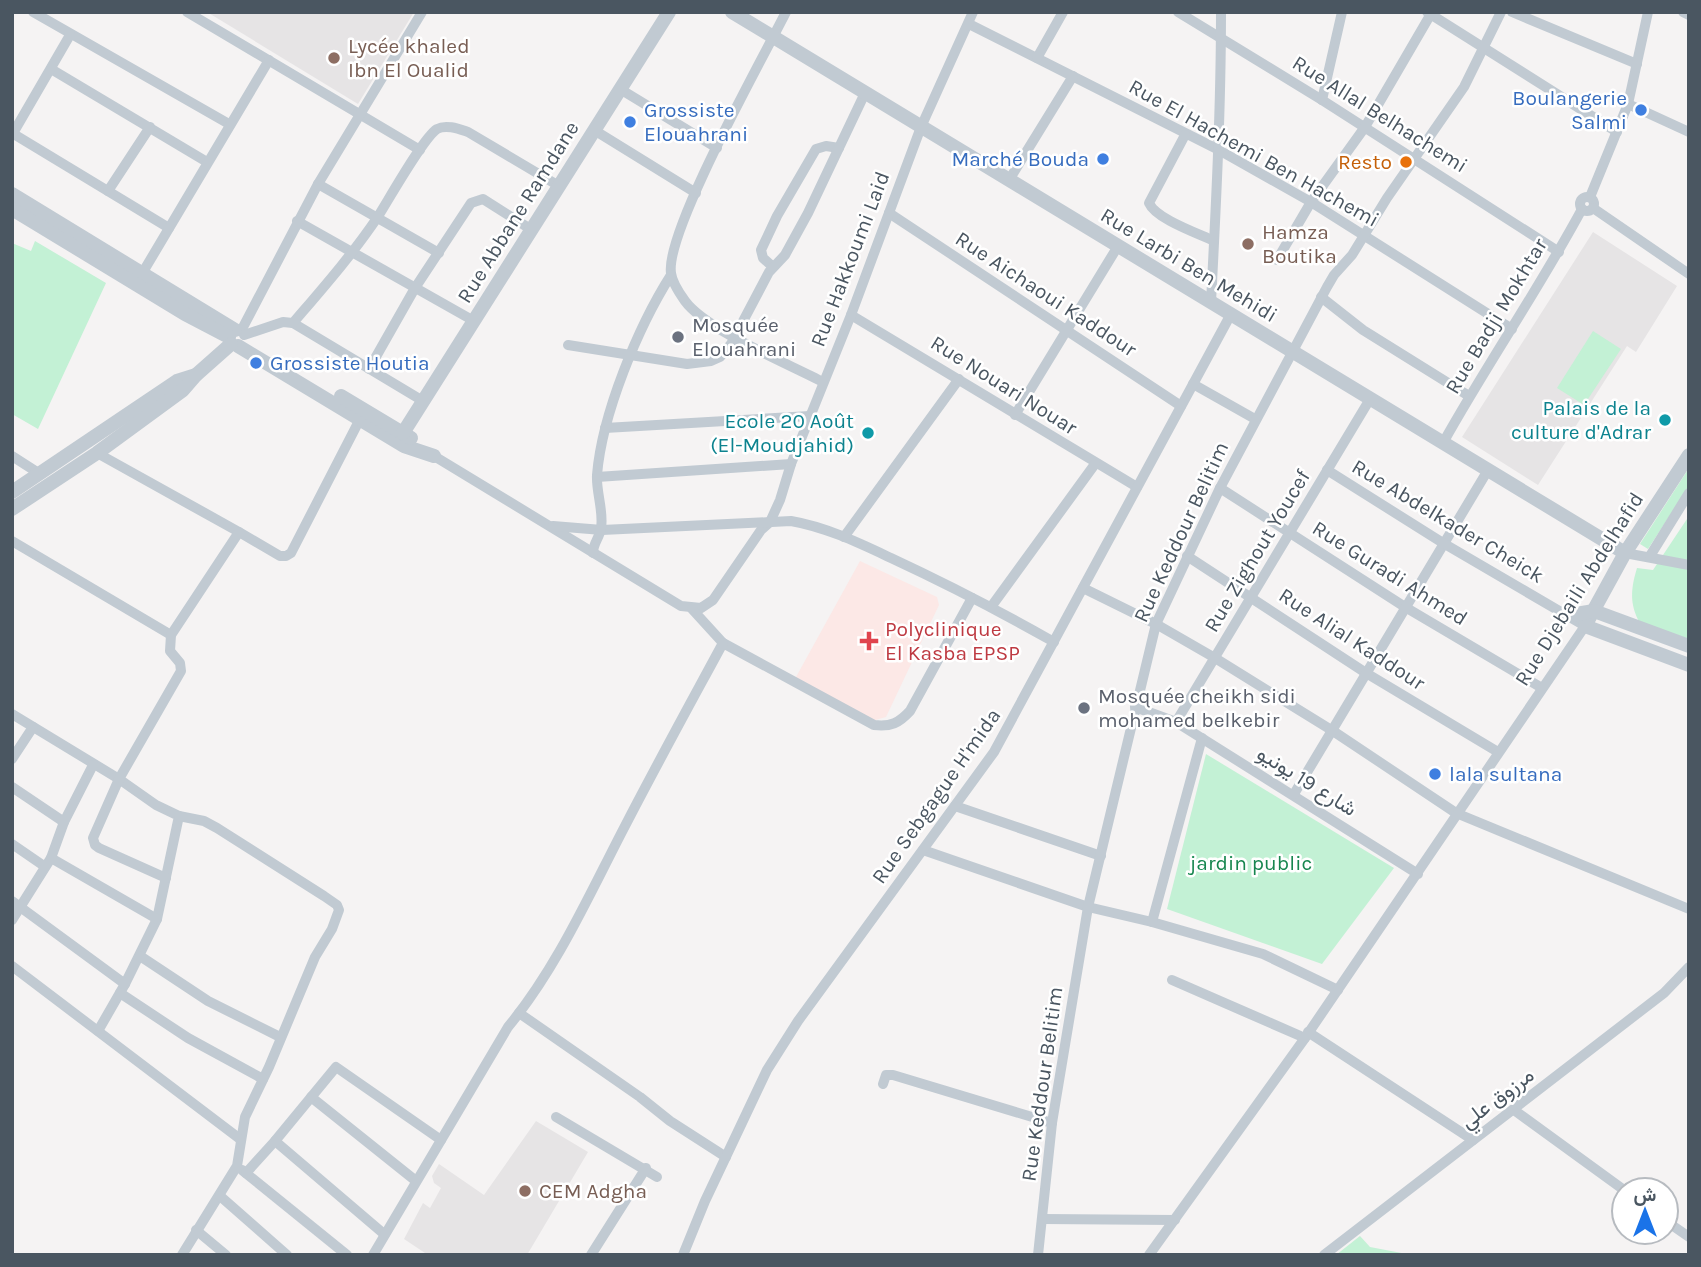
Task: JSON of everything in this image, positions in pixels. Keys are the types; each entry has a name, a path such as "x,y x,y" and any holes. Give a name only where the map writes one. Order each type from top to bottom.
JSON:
{"street":[{"path":"33,12 229,124"},
{"path":"187,12 421,150"},
{"path":"12,509 97,453 183,390 237,337 318,184 422,12"},
{"name":"Rue Abbane Ramdane","path":"403,433 669,12"},
{"path":"593,553 594,543 601,530 597,477 605,428 630,356 660,291 671,275 674,245 696,193 786,12"},
{"name":"Rue Hakkoumi Laid","path":"692,609 701,608 713,600 761,530 770,522 822,382 851,316 921,127 974,12"},
{"path":"1037,58 1063,12"},
{"name":"Rue Allal Belhachemi","path":"1178,12 1365,127 1559,252"},
{"path":"1211,302 1221,96 1222,12"},
{"path":"1322,100 1342,12"},
{"name":"Rue Keddour Belitim","path":"1038,1255 1052,1123 1088,907 1156,624 1220,488 1321,298 1334,275 1346,263 1464,87 1501,12"},
{"path":"1512,12 1637,64"},
{"name":"Rue Badji Mokhtar","path":"1443,443 1469,396 1588,205 1628,104 1648,12"},
{"path":"1683,12 1689,15"},
{"name":"Rue Larbi Ben Mehidi","path":"735,13 1625,553"},
{"path":"1277,260 1311,201 1365,127 1430,13 1617,132"},
{"name":"Rue El Hachemi Ben Hachemi","path":"969,24 1217,149 1311,201 1512,329"},
{"path":"70,35 12,134 169,228"},
{"path":"143,272 269,60"},
{"path":"51,69 207,162"},
{"path":"1009,180 1073,76"},
{"path":"620,89 717,148"},
{"path":"568,345 687,364 711,361 727,351 773,267 785,255 865,93"},
{"path":"1628,104 1688,132"},
{"path":"108,191 150,127"},
{"path":"293,323 352,253 437,130 443,127 459,129 559,187"},
{"path":"594,130 696,193"},
{"path":"1185,135 1149,203 1152,210 1161,216 1214,241"},
{"path":"773,267 763,258 761,247 802,172 816,149 826,146 839,148"},
{"path":"802,172 823,181"},
{"path":"318,184 439,253"},
{"path":"12,194 143,272 237,337"},
{"path":"369,369 415,288 466,209 476,200 490,203 532,230"},
{"path":"1588,205 1688,272"},
{"path":"12,209 185,314 251,343 360,419 404,446 434,456"},
{"name":"Rue Aichaoui Kaddour","path":"889,213 1181,407"},
{"path":"297,221 474,321"},
{"path":"1015,415 1118,246"},
{"path":"671,275 686,303 705,318 734,337 822,382"},
{"path":"1321,298 1363,330 1469,396"},
{"name":"Rue Sebgague H'mida","path":"683,1255 705,1201 767,1070 792,1031 1005,734 1231,314"},
{"name":"Rue Nouari Nouar","path":"851,316 1137,487"},
{"path":"237,337 283,322 293,323 423,401"},
{"path":"12,492 177,381 196,375"},
{"path":"844,537 959,379"},
{"path":"1193,384 1255,419"},
{"path":"320,389 403,433 434,456 593,553 681,606 692,609 723,643 874,725 895,724 910,711 972,598"},
{"name":"Rue Zighout Youcef","path":"1176,722 1249,596 1370,399"},
{"path":"605,428 810,416"},
{"path":"97,453 280,556 288,556 360,419"},
{"name":"Rue Djebaili Abdelhafid","path":"1149,1255 1307,1035 1418,874 1456,813 1585,626 1625,553 1689,455"},
{"path":"12,456 40,474"},
{"path":"597,477 791,464"},
{"path":"991,607 1095,464"},
{"name":"Rue Abdelkader Cheick","path":"1327,470 1443,543 1585,626"},
{"path":"1294,794 1488,470"},
{"name":"Rue Guradi Ahmed","path":"1220,488 1405,607 1542,688"},
{"path":"1650,556 1689,493"},
{"path":"546,524 601,530 791,521 803,523 844,537 991,607 1054,642"},
{"path":"166,878 99,848 93,841 94,834 118,779 181,671 180,663 170,651 171,635 239,532"},
{"path":"12,541 171,635"},
{"path":"1625,553 1689,565"},
{"name":"Rue Alial Kaddour","path":"1187,556 1366,673 1498,752"},
{"path":"1083,588 1156,624 1215,658 1456,813 1689,909"},
{"path":"1570,615 1594,611 1689,646"},
{"path":"1585,626 1689,665"},
{"path":"373,1255 508,1027 578,919 625,825 723,643"},
{"name":"شارع 19 يونيو","path":"1135,707 1176,722 1202,737 1418,874"},
{"path":"12,714 156,805 179,817 196,819 217,828 339,907 337,918 315,957 244,1117 240,1139 242,1169 348,1255"},
{"path":"12,759 33,727"},
{"path":"1152,922 1202,737"},
{"path":"12,920 16,904 48,862 64,822 93,765"},
{"path":"12,787 64,822"},
{"path":"955,806 1101,856"},
{"path":"98,1031 140,956 157,919 179,817"},
{"path":"12,844 157,919"},
{"path":"923,850 1088,907 1152,922 1263,954 1338,990"},
{"path":"16,904 181,1034 263,1079"},
{"path":"140,956 208,1001 280,1037"},
{"path":"12,966 240,1139"},
{"name":"مرزوق علي","path":"1324,1255 1664,993 1689,967"},
{"path":"1172,980 1307,1035 1473,1140"},
{"path":"519,1013 670,1121 726,1157"},
{"path":"182,1255 196,1230 242,1169 275,1141 336,1068 441,1140"},
{"path":"883,1084 886,1076 892,1074 1052,1123"},
{"path":"311,1097 416,1181"},
{"path":"1514,1110 1610,1180"},
{"path":"556,1117 646,1168 657,1177"},
{"path":"275,1141 384,1234"},
{"path":"591,1255 646,1168"},
{"path":"220,1196 287,1255"},
{"path":"1043,1219 1175,1220"},
{"path":"196,1230 226,1255"}],"shaded area":[{"name":"Lycée khaled Ibn El Oualid","path":"207,12 414,12 358,104"},
{"path":"1593,232 1677,286 1636,352 1627,346 1538,485 1462,437"},
{"name":"Polyclinique El Kasba EPSP","path":"860,561 937,597 939,605 886,717 872,721 796,677"},
{"name":"CEM Adgha","path":"536,1121 588,1152 527,1255 428,1255 404,1239 423,1203 430,1208 441,1188 434,1183 432,1176 439,1164 484,1195"}],"green space":[{"path":"35,241 106,283 38,429 12,414 12,243 31,251"},
{"path":"1593,331 1621,349 1584,405 1557,388"},
{"path":"1689,468 1689,486 1648,549 1640,544"},
{"path":"1689,516 1689,639 1640,623 1632,596 1637,568 1653,570"},
{"name":"jardin public","path":"1206,754 1394,868 1322,964 1167,909"},
{"path":"1360,1236 1370,1247 1412,1255 1336,1255"}],"place":[{"name":"Lycée khaled Ibn El Oualid","path":"334,58"},
{"name":"Boulangerie Salmi","path":"1641,110"},
{"name":"Grossiste Elouahrani","path":"630,122"},
{"name":"Marché Bouda","path":"1103,159"},
{"name":"Resto","path":"1406,162"},
{"name":"Hamza Boutika","path":"1248,244"},
{"name":"Mosquée Elouahrani","path":"678,337"},
{"name":"Grossiste Houtia","path":"256,363"},
{"name":"Palais de la culture d'Adrar","path":"1665,420"},
{"name":"Ecole 20 Août (El-Moudjahid)","path":"868,433"},
{"name":"Polyclinique El Kasba EPSP","path":"869,641"},
{"name":"Mosquée cheikh sidi mohamed belkebir","path":"1084,708"},
{"name":"lala sultana","path":"1435,774"},
{"name":"CEM Adgha","path":"525,1191"}]}
